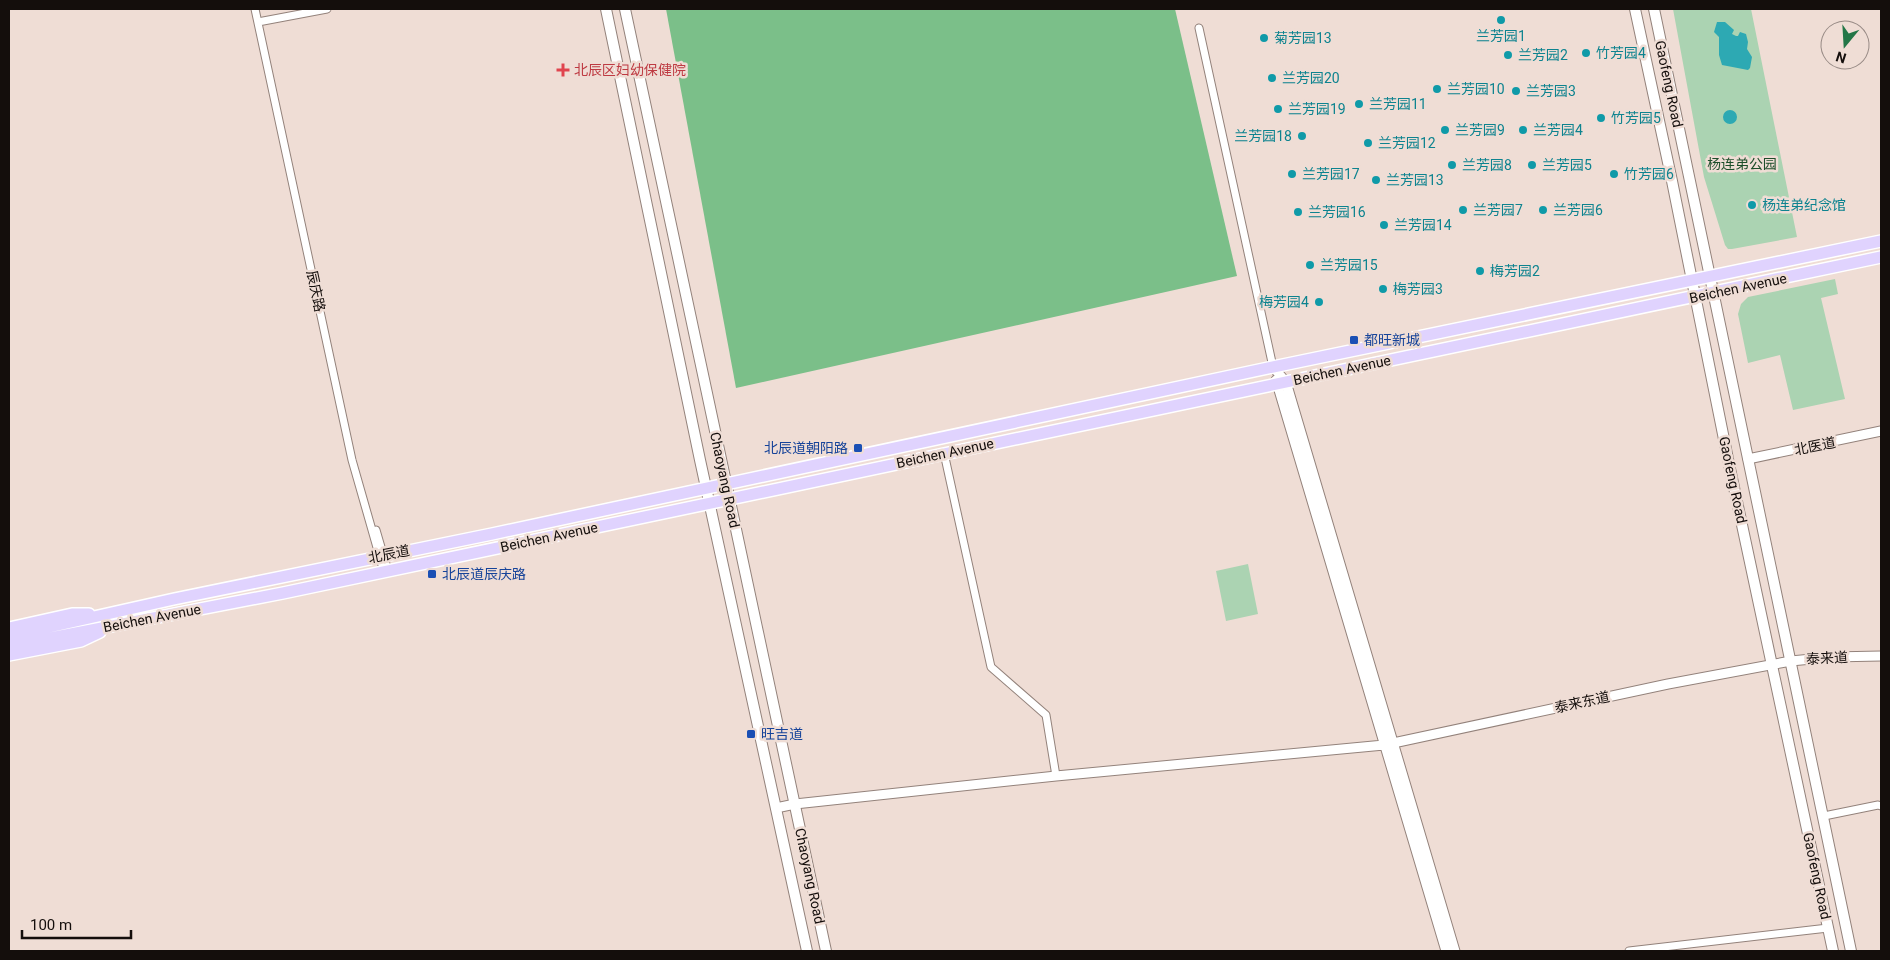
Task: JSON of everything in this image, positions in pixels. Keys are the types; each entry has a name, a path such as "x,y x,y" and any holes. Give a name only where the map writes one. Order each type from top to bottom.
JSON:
{"main road":[{"name":"Chaoyang Road","path":"606,9 709,503 807,951"},
{"name":"Chaoyang Road","path":"625,9 826,951"},
{"name":"Gaofeng Road","path":"1635,9 1729,464 1833,951"},
{"name":"Gaofeng Road","path":"1654,9 1851,951"},
{"name":"Beichen Avenue","path":"706,487 1881,241"},
{"name":"Beichen Avenue","path":"9,646 115,619 386,571 1881,257"},
{"name":"北辰道","path":"9,636 115,619 381,556 706,487"},
{"path":"9,628 72,614 115,619"},
{"path":"9,655 81,641 115,619"}],"street":[{"name":"辰庆路","path":"255,9 260,21"},
{"name":"辰庆路","path":"259,9 260,21 328,331 357,459 386,571"},
{"path":"260,21 327,9"},
{"path":"1199,28 1273,367 1281,383 1389,744 1455,951"},
{"name":"北医道","path":"1748,460 1881,431"},
{"path":"944,453 991,667 1046,715 1056,776"},
{"name":"泰来道","path":"1773,664 1832,657 1881,656"},
{"name":"泰来东道","path":"776,808 795,804 1056,776 1389,744 1668,684 1773,664"},
{"path":"1389,744 1446,951"},
{"path":"1824,816 1878,805 1881,806"},
{"path":"1629,951 1828,928"}],"green space":[{"path":"666,9 1175,9 1237,276 736,388"},
{"name":"杨连弟公园","path":"1673,9 1751,9 1797,237 1732,249 1728,249 1725,245 1704,177"},
{"path":"1835,279 1838,294 1821,298 1845,399 1793,410 1780,355 1748,363 1738,314 1741,304 1748,297"},
{"path":"1248,564 1258,614 1226,621 1216,571"}],"water":[{"path":"1717,22 1725,22 1734,30 1732,34 1736,36 1740,32 1746,34 1747,49 1752,57 1748,70 1722,65 1719,55 1719,37 1714,32"},
{"path":"1727,110 1733,110 1737,117 1733,124 1727,124 1723,120 1723,114"}],"place":[{"name":"兰芳园1","path":"1501,20"},
{"name":"菊芳园13","path":"1264,38"},
{"name":"竹芳园4","path":"1586,53"},
{"name":"兰芳园2","path":"1508,55"},
{"name":"北辰区妇幼保健院","path":"563,70"},
{"name":"兰芳园20","path":"1272,78"},
{"name":"兰芳园10","path":"1437,89"},
{"name":"兰芳园3","path":"1516,91"},
{"name":"兰芳园11","path":"1359,104"},
{"name":"兰芳园19","path":"1278,109"},
{"name":"竹芳园5","path":"1601,118"},
{"name":"兰芳园9","path":"1445,130"},
{"name":"兰芳园4","path":"1523,130"},
{"name":"兰芳园18","path":"1302,136"},
{"name":"兰芳园12","path":"1368,143"},
{"name":"兰芳园8","path":"1452,165"},
{"name":"兰芳园5","path":"1532,165"},
{"name":"兰芳园17","path":"1292,174"},
{"name":"竹芳园6","path":"1614,174"},
{"name":"兰芳园13","path":"1376,180"},
{"name":"杨连弟纪念馆","path":"1752,205"},
{"name":"兰芳园7","path":"1463,210"},
{"name":"兰芳园6","path":"1543,210"},
{"name":"兰芳园16","path":"1298,212"},
{"name":"兰芳园14","path":"1384,225"},
{"name":"兰芳园15","path":"1310,265"},
{"name":"梅芳园2","path":"1480,271"},
{"name":"梅芳园3","path":"1383,289"},
{"name":"梅芳园4","path":"1319,302"},
{"name":"都旺新城","path":"1354,340"},
{"name":"北辰道朝阳路","path":"858,448"},
{"name":"北辰道辰庆路","path":"432,574"},
{"name":"旺吉道","path":"751,734"}]}
